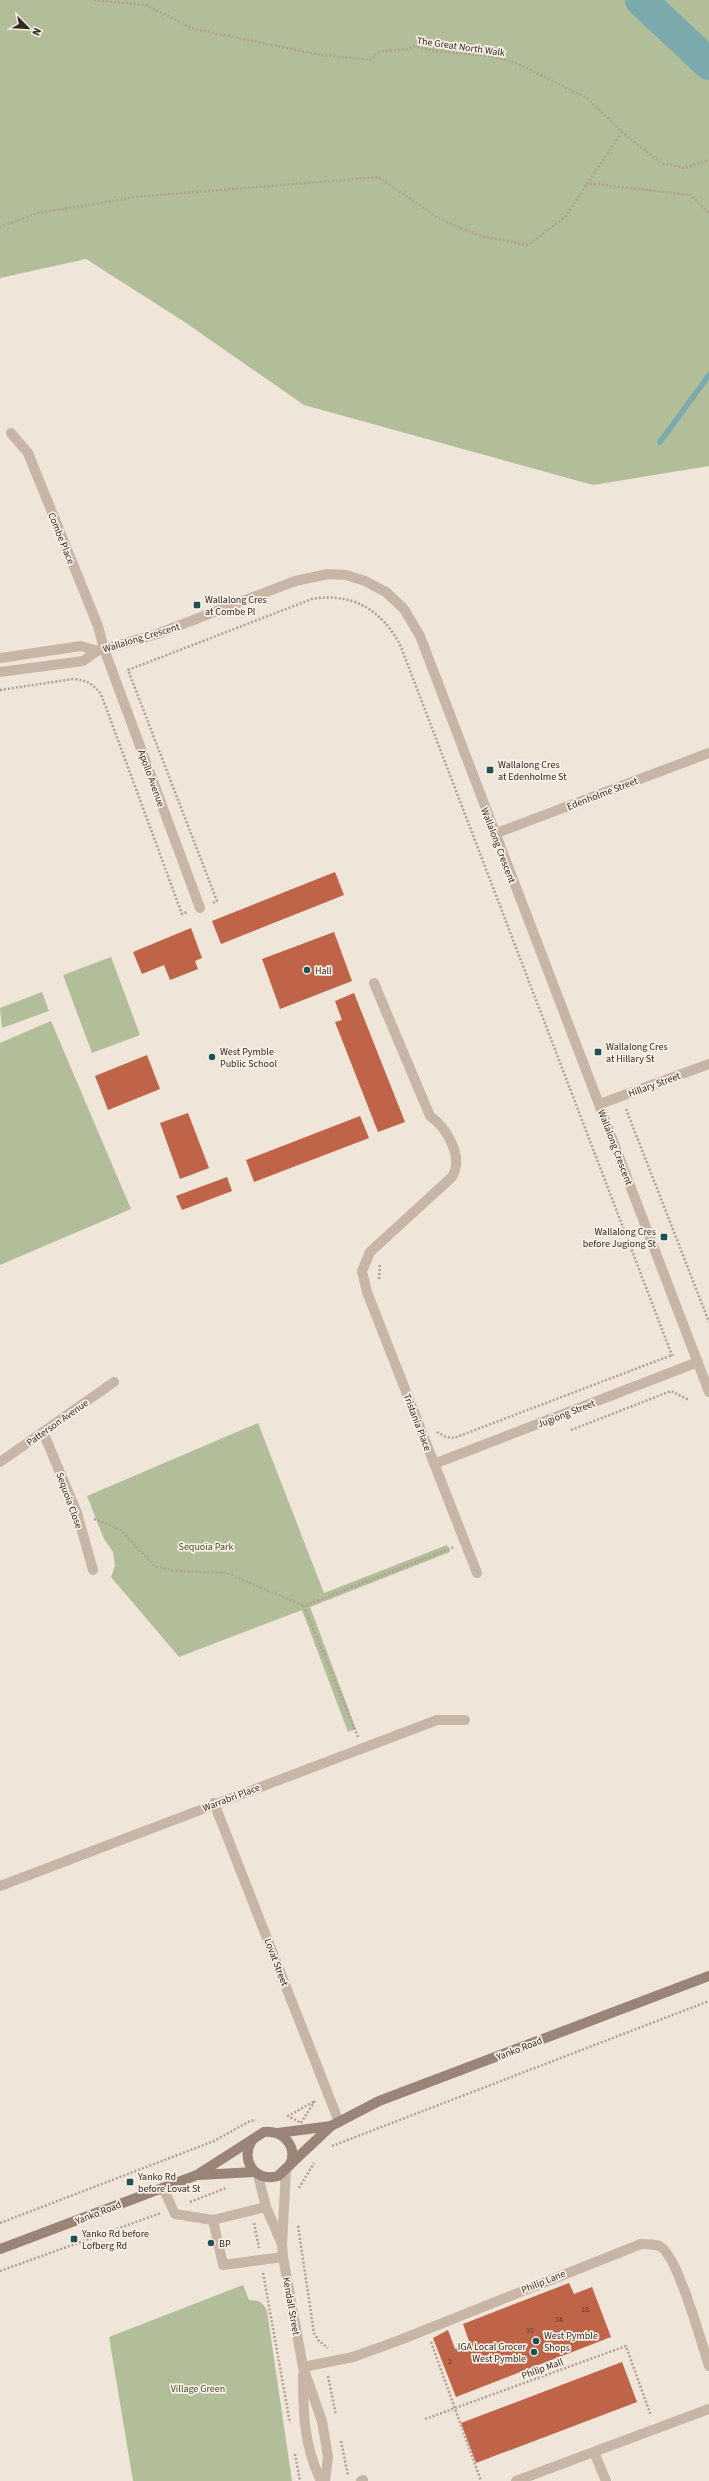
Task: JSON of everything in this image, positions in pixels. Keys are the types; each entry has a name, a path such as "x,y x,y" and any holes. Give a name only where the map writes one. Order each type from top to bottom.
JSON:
{"main road":[{"name":"Yanko Road","path":"197,2175 256,2173 273,2177 288,2168 335,2124 379,2101 709,1976"},
{"name":"Yanko Road","path":"0,2249 197,2175 264,2132 278,2133 335,2124"},
{"path":"278,2133 290,2144 292,2157 288,2168"},
{"path":"253,2139 247,2156 249,2164 256,2173"}],"street":[{"name":"Combe Place","path":"11,433 28,454 98,626 100,650"},
{"name":"Wallalong Crescent","path":"0,672 83,661 100,650 157,634 311,576 346,575 365,580 386,592 404,609 413,622 494,834 702,1366 709,1392"},
{"name":"Wallalong Crescent","path":"0,658 82,646 100,650"},
{"name":"Apollo Avenue","path":"100,650 200,908"},
{"name":"Edenholme Street","path":"494,834 709,753"},
{"name":"Tristania Place","path":"374,983 430,1116 442,1124 457,1158 457,1169 452,1177 370,1252 362,1270 367,1292 478,1573"},
{"name":"Hillary Street","path":"600,1104 709,1064"},
{"name":"Jugiong Street","path":"434,1464 702,1366"},
{"name":"Patterson Avenue","path":"0,1462 114,1382"},
{"name":"Sequoia Close","path":"43,1432 77,1513 93,1570"},
{"name":"Warrabri Place","path":"0,1886 214,1803 437,1720 465,1720"},
{"name":"Lovat Street","path":"214,1803 335,2124"},
{"name":"Kendall Street","path":"288,2168 282,2244 283,2257 303,2367 322,2421 328,2457 325,2481"},
{"name":"Kendall Street","path":"256,2173 266,2207 282,2244"},
{"path":"163,2188 171,2210 175,2214 213,2220 266,2207"},
{"path":"213,2220 223,2265 283,2257"},
{"name":"Philip Lane","path":"303,2367 353,2356 426,2329 641,2244 660,2246 669,2255 678,2273 709,2366"},
{"name":"Kendall Street","path":"303,2367 303,2423 311,2460 320,2481"},
{"path":"516,2481 709,2409"},
{"path":"594,2452 606,2481"}],"path":[{"name":"The Great North Walk","path":"94,0 146,5 194,28 321,55 371,60 382,51 407,49 415,46 434,51 490,56 514,62 587,98 622,132 661,163 684,168 709,160"},
{"path":"0,227 38,214 136,196 378,177 440,219 481,236 528,246 565,217 586,183 622,132"},
{"path":"586,183 691,195 709,213"},
{"path":"217,901 128,670 312,599 341,597 364,605 379,615 394,633 401,647 674,1360"},
{"path":"0,690 74,680 84,680 93,684 101,694 182,914"},
{"path":"93,684 97,681"},
{"path":"626,1109 709,1322"},
{"path":"436,1430 446,1437 454,1438 672,1355"},
{"path":"571,1430 671,1391 689,1400"},
{"path":"77,1513 120,1529 154,1566 176,1571 227,1573 304,1606 363,1748"},
{"path":"304,1606 465,1542"},
{"path":"327,2148 709,2001"},
{"path":"280,2117 288,2116 315,2101 301,2123 288,2116"},
{"path":"0,2223 214,2141 250,2121 257,2120"},
{"path":"296,2194 315,2160"},
{"path":"0,2271 171,2210 227,2188"},
{"path":"252,2211 290,2427"},
{"path":"298,2218 314,2333 324,2346 335,2351"},
{"path":"426,2329 481,2481"},
{"name":"Philip Mall","path":"425,2419 626,2346 656,2429"},
{"path":"294,2450 300,2481"}],"green space":[{"path":"0,0 709,0 709,466 593,485 304,405 183,321 86,259 0,278"},
{"path":"111,957 140,1035 92,1053 63,975"},
{"path":"42,992 49,1011 2,1028 0,1008"},
{"path":"51,1021 131,1209 0,1265 0,1043"},
{"name":"Sequoia Park","path":"258,1423 324,1593 447,1545 450,1552 310,1607 356,1729 348,1732 302,1610 179,1657 111,1577 115,1566 113,1552 104,1539 87,1496"},
{"name":"Village Green","path":"243,2285 249,2300 260,2302 264,2305 267,2311 292,2481 133,2481 109,2337"}],"building":[{"path":"335,872 344,895 221,944 212,921"},
{"path":"191,928 202,958 195,961 198,969 170,980 164,965 142,974 133,952"},
{"name":"Hall","path":"334,932 352,981 280,1009 262,959"},
{"path":"354,993 405,1122 378,1132 335,1022 342,1020 335,1001"},
{"path":"147,1055 160,1089 108,1110 95,1076"},
{"path":"188,1113 209,1168 180,1179 160,1123"},
{"path":"360,1116 369,1138 254,1182 246,1160"},
{"path":"227,1177 232,1191 182,1210 176,1196"},
{"name":"West Pymble Shops","path":"569,2283 574,2294 592,2287 611,2337 456,2397 433,2338 448,2330 455,2349 470,2344 463,2324"},
{"name":"West Pymble Shops","path":"622,2362 637,2402 476,2463 461,2423"}],"waterway":[{"path":"641,0 709,64"},
{"path":"660,442 709,375"}],"place":[{"name":"Wallalong Cres at Combe Pl","path":"197,605"},
{"name":"Wallalong Cres at Edenholme St","path":"490,770"},
{"name":"Hall","path":"307,970"},
{"name":"Wallalong Cres at Hillary St","path":"598,1052"},
{"name":"West Pymble Public School","path":"212,1057"},
{"name":"Wallalong Cres before Jugiong St","path":"664,1237"},
{"name":"Yanko Rd before Lovat St","path":"130,2182"},
{"name":"Yanko Rd before Lofberg Rd","path":"74,2239"},
{"name":"BP","path":"211,2243"},
{"name":"West Pymble Shops","path":"536,2341"},
{"name":"IGA Local Grocer West Pymble","path":"534,2352"}]}
